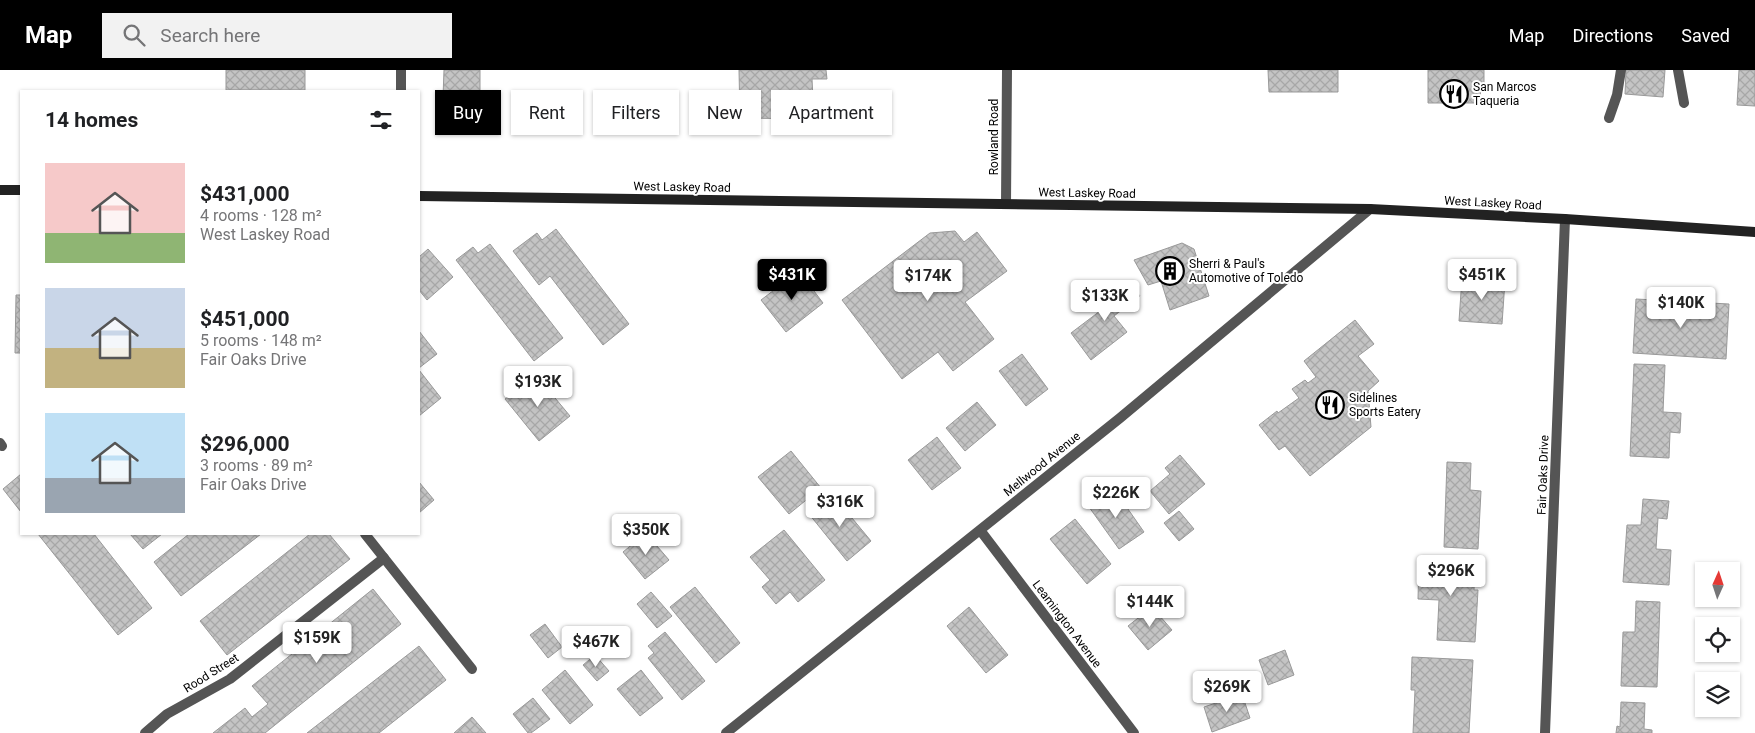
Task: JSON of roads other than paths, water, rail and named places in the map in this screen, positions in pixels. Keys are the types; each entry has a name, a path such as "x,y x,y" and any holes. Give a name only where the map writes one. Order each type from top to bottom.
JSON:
{"main road":[{"path":"0,190 20,190"},
{"name":"West Laskey Road","path":"420,196 1370,209 1565,219 1755,232"}],"street":[{"path":"401,90 402,70"},
{"name":"Rowland Road","path":"1006,204 1007,70"},
{"path":"1609,118 1617,94 1621,70"},
{"path":"1678,70 1684,103"},
{"name":"Mellwood Avenue","path":"726,733 1120,418 1370,209"},
{"name":"Fair Oaks Drive","path":"1545,733 1565,219"},
{"name":"Leamington Avenue","path":"980,530 1134,733"},
{"path":"366,535 472,669"},
{"name":"Rood Street","path":"144,733 167,714 230,679 384,558"}],"place":[{"name":"San Marcos Taqueria","path":"1454,94"},
{"name":"Sherri & Paul's Automotive of Toledo","path":"1170,271"},
{"name":"Sidelines Sports Eatery","path":"1330,405"}]}
